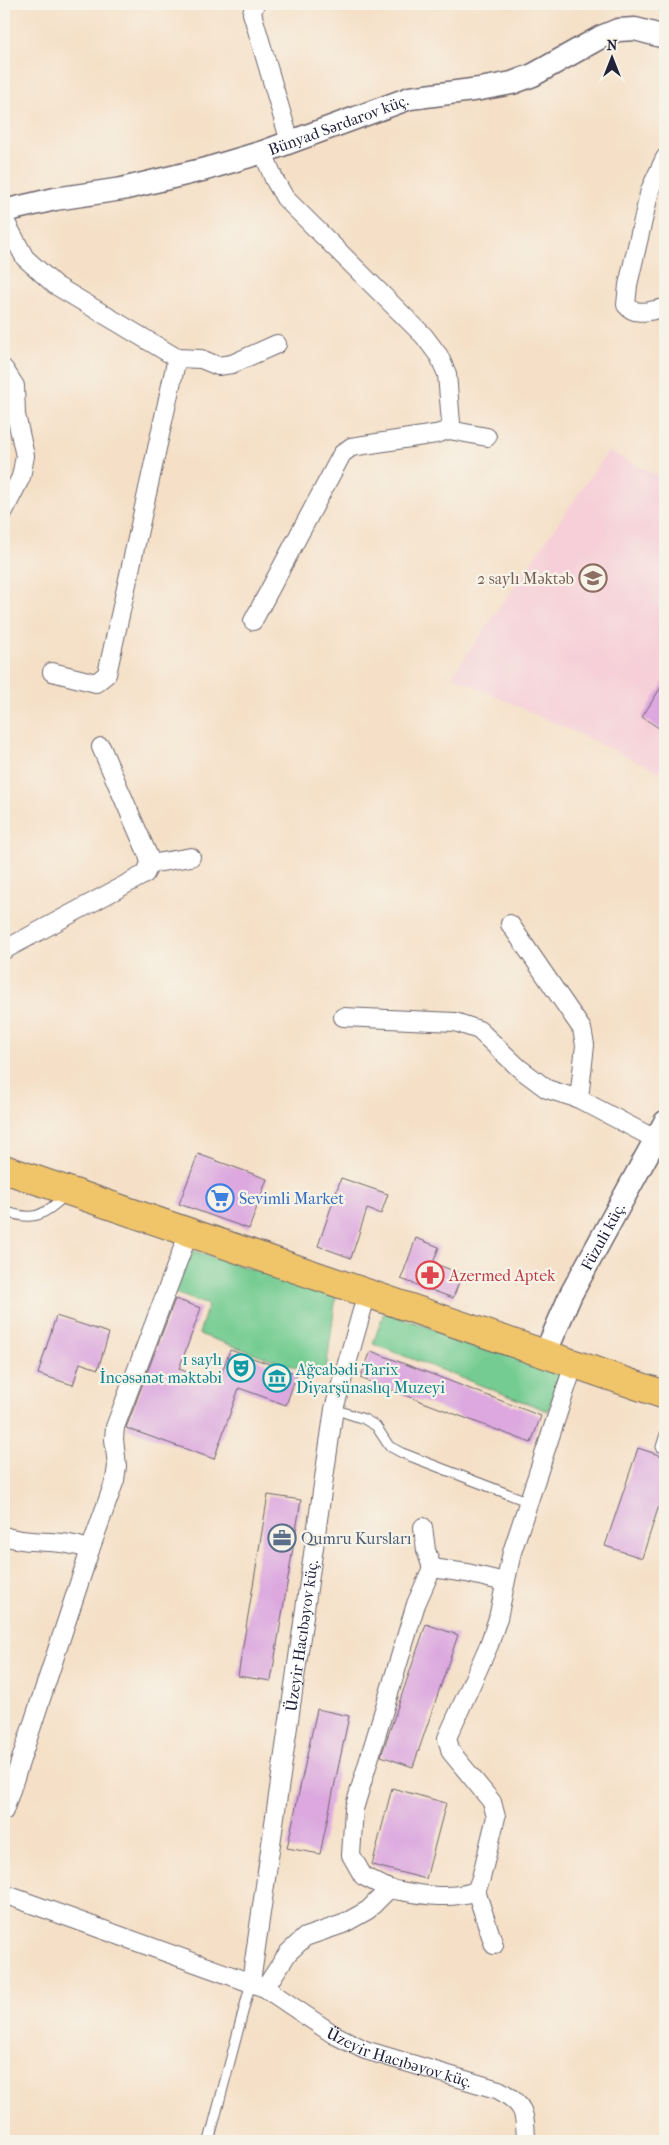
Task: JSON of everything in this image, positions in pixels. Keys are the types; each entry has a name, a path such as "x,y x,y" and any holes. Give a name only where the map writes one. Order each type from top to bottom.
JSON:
{"main road":[{"path":"4,1169 665,1395"}],"street":[{"path":"255,4 252,13 290,142"},
{"name":"Bünyad Sərdarov küç.","path":"4,211 55,198 122,189 162,181 263,152 410,98 512,83 533,75 601,37 618,30 635,29 665,37"},
{"path":"263,152 274,180 285,198 424,336 439,356 447,374 451,423 449,430"},
{"path":"665,158 650,190 628,285 626,305 631,311 639,313 665,308"},
{"path":"4,220 25,258 55,285 177,358 201,359 218,366 232,364 277,344"},
{"path":"52,672 96,682 107,674 177,358"},
{"path":"4,369 15,386 16,414 24,456 21,477 4,511"},
{"path":"253,621 342,454 351,448 436,434 449,430 488,437"},
{"path":"4,950 146,874 150,864 148,855 101,747"},
{"path":"150,864 190,857"},
{"path":"510,924 582,1029 585,1045 579,1099"},
{"path":"344,1017 455,1022 471,1027 479,1030 518,1068 546,1089 579,1099 660,1130"},
{"name":"Füzuli küç.","path":"545,1354 564,1308 660,1130"},
{"path":"4,1811 115,1480 117,1466 114,1440 115,1427 189,1232"},
{"name":"Üzeyir Hacıbəyov küç.","path":"258,1985 334,1408 367,1293"},
{"path":"494,1945 476,1891 496,1817 492,1802 451,1752 447,1738 489,1645 498,1618 512,1552 574,1364"},
{"path":"423,1527 426,1550 432,1568 416,1604 354,1809 350,1855 362,1876 389,1889 430,1896 461,1896 476,1891"},
{"path":"4,1536 14,1539 75,1544 90,1550"},
{"path":"432,1568 467,1573 505,1582"},
{"path":"258,1985 305,1937 343,1924 368,1910 389,1889"},
{"name":"Üzeyir Hacıbəyov küç.","path":"4,1894 258,1985 334,2034 365,2050 499,2090 513,2098 525,2114 526,2141"}],"lane":[{"path":"4,1211 32,1217 48,1211 70,1192"},
{"path":"334,1408 364,1419 376,1426 389,1446 402,1453 528,1502"},
{"path":"661,1447 665,1434"},
{"path":"209,2141 258,1985"}],"shaded area":[{"name":"2 saylı Məktəb","path":"608,451 665,479 665,774 452,676"}],"green space":[{"path":"188,1249 336,1296 325,1378 199,1334 208,1305 172,1292"},
{"path":"384,1312 561,1372 548,1411 373,1344"}],"building":[{"path":"665,681 665,732 642,717"},
{"path":"198,1154 267,1179 249,1229 179,1204"},
{"path":"341,1178 388,1194 381,1214 367,1209 351,1258 318,1246"},
{"path":"416,1238 439,1247 433,1263 462,1274 453,1298 401,1279"},
{"path":"175,1299 201,1308 179,1369 218,1383 230,1350 297,1374 286,1405 239,1388 214,1459 126,1428"},
{"path":"56,1316 109,1333 98,1369 80,1363 73,1385 38,1374"},
{"path":"371,1351 541,1416 531,1443 360,1378"},
{"path":"638,1448 665,1457 665,1487 642,1558 605,1546"},
{"path":"268,1495 301,1500 271,1681 238,1676"},
{"path":"426,1624 458,1635 413,1767 381,1756"},
{"path":"317,1709 349,1716 320,1854 287,1848"},
{"path":"392,1788 446,1803 426,1879 372,1865"}],"place":[{"name":"2 saylı Məktəb","path":"593,578"},
{"name":"Sevimli Market","path":"220,1198"},
{"name":"Azermed Aptek","path":"430,1275"},
{"name":"1 saylı İncəsənət məktəbi","path":"241,1368"},
{"name":"Ağcabədi Tarix Diyarşünaslıq Muzeyi","path":"277,1378"},
{"name":"Qumru Kursları","path":"282,1538"}]}
